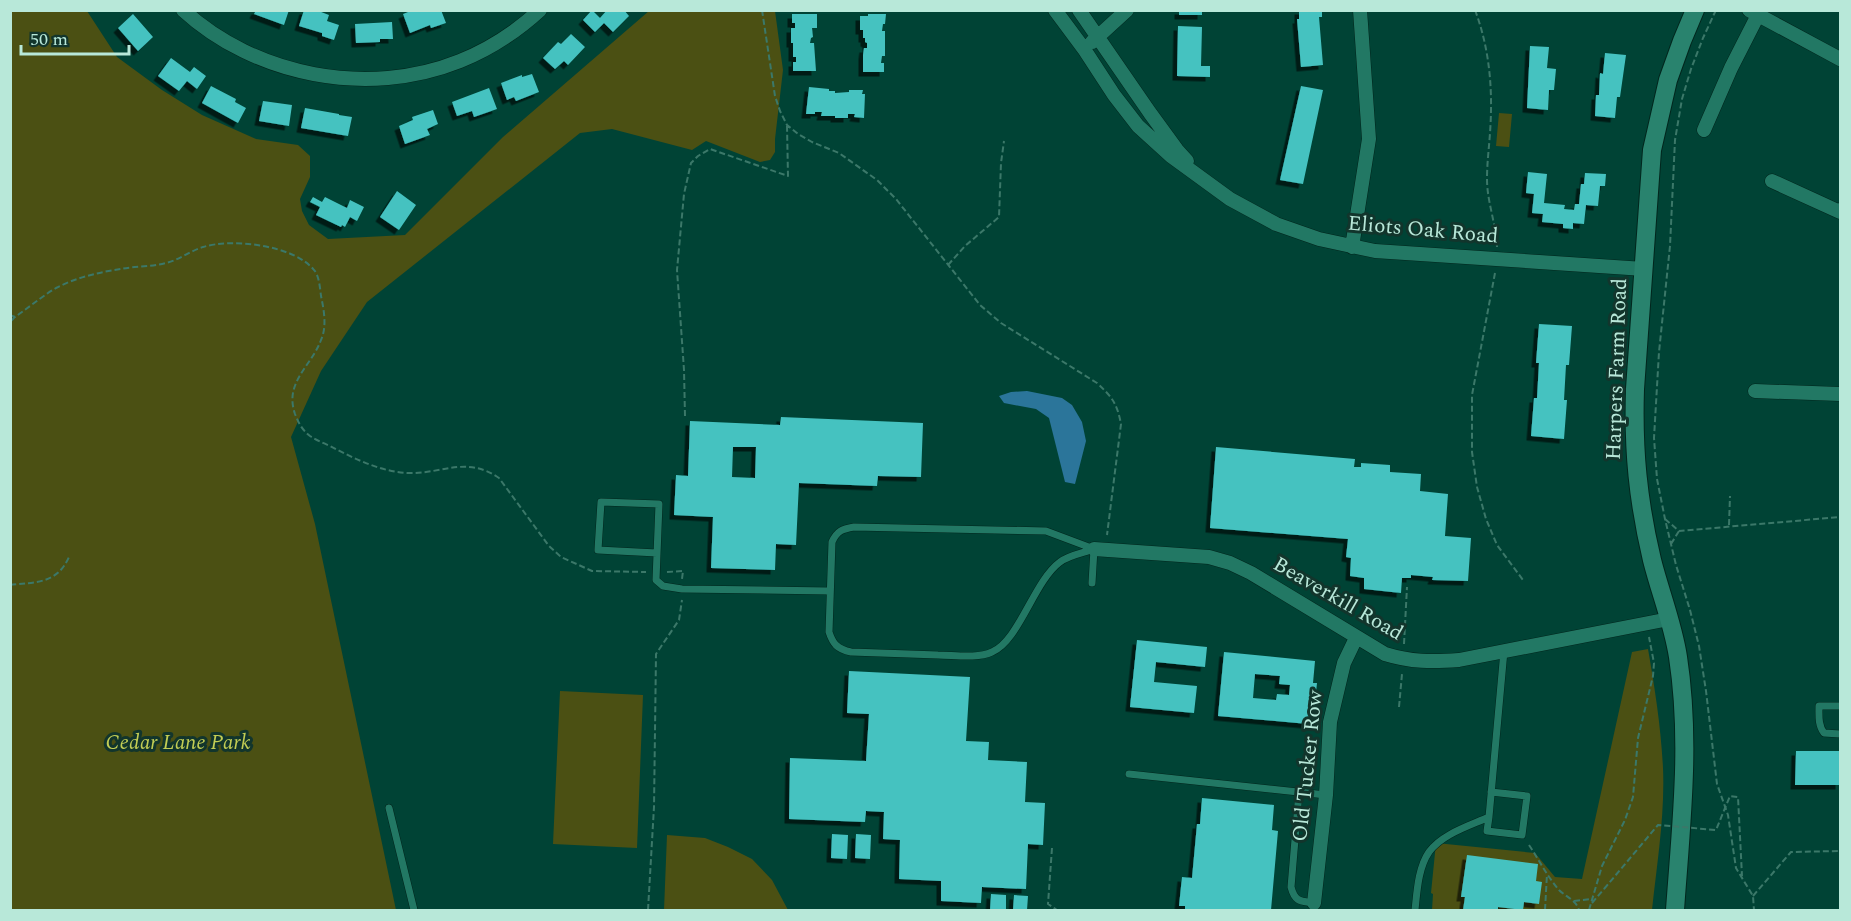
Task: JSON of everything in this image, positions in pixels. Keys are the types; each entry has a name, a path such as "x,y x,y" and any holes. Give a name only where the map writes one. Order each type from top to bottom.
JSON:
{"main road":[{"name":"Harpers Farm Road","path":"1675,910 1684,796 1684,746 1678,655 1640,507 1635,460 1635,389 1654,141 1668,81 1695,10"}],"street":[{"path":"183,10 195,22 247,53 273,64 341,79 402,75 458,62 503,39 540,10"},
{"name":"Eliots Oak Road","path":"1055,10 1138,126 1171,156 1230,200 1276,224 1319,239 1352,247 1644,270"},
{"name":"Eliots Oak Road","path":"1079,10 1177,150 1212,186"},
{"path":"1084,49 1127,10"},
{"path":"1352,247 1369,139 1360,10"},
{"path":"1704,130 1752,12 1840,59"},
{"path":"1772,181 1840,212 1840,210"},
{"path":"1755,390 1840,394"},
{"name":"Beaverkill Road","path":"1100,550 1209,557 1230,563 1251,573 1356,638 1385,654 1403,660 1432,662 1459,660 1669,619"},
{"name":"Old Tucker Row","path":"1314,907 1326,795 1330,722 1344,663 1356,638"}],"lane":[{"path":"657,553 598,550 601,502 659,504 656,580 663,586 682,589 830,591"},
{"path":"854,527 1046,531 1100,550 1070,556 1060,562 1047,575 1010,635 994,652 984,655 851,652 840,649 832,643 828,632 832,542 836,534 843,529 854,527"},
{"path":"1092,583 1100,550"},
{"path":"1491,792 1527,796 1522,836 1487,831 1504,651"},
{"path":"1840,706 1819,706 1821,729 1824,733 1840,734"},
{"path":"1129,774 1326,795"},
{"path":"1299,792 1291,887 1294,896 1299,901 1314,907"},
{"path":"389,808 414,910"},
{"path":"1415,910 1418,883 1428,852 1451,834 1489,817"}],"path":[{"path":"762,10 775,96 787,125 812,142 839,153 877,180 896,199 980,305 1001,322 1097,383 1111,396 1118,408 1121,424 1100,550"},
{"path":"1474,10 1482,28 1489,65 1490,131 1487,178 1488,195 1496,227 1497,258 1472,395 1472,452 1477,487 1486,519 1497,545 1523,580"},
{"path":"1716,10 1691,69 1682,99 1675,140 1671,224 1659,352 1654,438 1657,479 1665,519 1698,646 1717,784 1728,815 1733,858 1736,868 1753,896 1754,910"},
{"path":"685,416 677,270 684,194 691,163 710,149 788,176 787,125"},
{"path":"948,265 965,246 999,218 1001,163 1005,141"},
{"path":"10,322 56,289 75,280 121,268 167,263 204,247 226,243 268,246 307,263 316,271 324,307 322,338 317,351 294,384 292,393 297,419 301,428 310,436 352,458 398,472 412,473 465,467 479,467 489,471 499,478 549,546 561,557 592,571 683,571 682,610 679,620 656,654 654,807 648,910"},
{"path":"10,315 15,317"},
{"path":"1729,525 1730,496"},
{"path":"1665,519 1679,531 1840,517"},
{"path":"1671,544 1679,531"},
{"path":"10,585 43,581 56,576 64,568 69,557"},
{"path":"1589,910 1602,866 1625,820 1633,796 1638,738 1654,670 1647,623"},
{"path":"1590,906 1658,825 1716,830 1730,796 1738,797 1742,876"},
{"path":"1522,836 1564,896 1574,901 1592,899"},
{"path":"1052,848 1048,904 1057,910"},
{"path":"1753,896 1791,852 1840,851"},
{"path":"1545,910 1547,874"},
{"path":"1574,901 1579,910"}],"green space":[{"name":"Cedar Lane Park","path":"11,10 87,11 117,57 162,90 202,115 256,139 298,145 310,156 310,177 300,199 302,211 309,225 328,239 405,235 503,137 649,11 775,11 783,70 775,152 770,160 760,162 706,141 692,150 612,129 580,133 367,302 321,371 291,437 315,524 396,910 11,910"},
{"path":"1499,113 1512,114 1509,147 1496,146"},
{"path":"1648,649 1659,723 1663,786 1652,910 1432,910 1433,894 1431,893 1436,843 1535,853 1555,877 1582,879 1632,652"},
{"path":"560,691 643,695 637,848 553,844"},
{"path":"667,835 705,838 752,859 772,880 788,910 664,910"}],"water":[{"path":"1027,391 1062,398 1072,405 1082,422 1086,441 1075,484 1065,482 1049,418 1036,409 1004,403 999,396 1011,392"}],"building":[{"path":"256,10 289,10 284,25 254,14"},
{"path":"304,10 316,10 329,15 327,21 339,25 334,40 322,36 322,33 299,26"},
{"path":"413,10 429,10 430,12 441,10 446,23 431,28 430,25 410,33 403,14"},
{"path":"592,10 600,18 607,10 624,10 629,16 613,32 604,23 595,32 583,20"},
{"path":"1179,10 1202,10 1202,15 1179,15"},
{"path":"1299,10 1322,10 1322,17 1319,17 1323,65 1301,67 1297,19 1299,19"},
{"path":"133,14 153,37 138,51 118,28"},
{"path":"792,14 817,14 817,28 812,28 813,37 810,43 814,43 816,71 793,71 793,62 796,62 796,57 793,57 793,43 791,43 791,28 795,28 795,23 792,23"},
{"path":"868,14 886,14 882,31 885,31 885,56 882,56 881,63 884,63 884,72 863,72 863,55 867,43 863,38 863,30 860,30 860,16 868,16"},
{"path":"392,22 393,39 356,43 355,24"},
{"path":"1178,26 1202,27 1201,66 1210,66 1210,77 1177,76"},
{"path":"571,34 585,47 568,65 564,61 555,69 543,58 558,42 561,44"},
{"path":"1530,46 1549,47 1547,68 1556,69 1554,90 1549,90 1548,110 1527,108"},
{"path":"1605,53 1626,55 1615,118 1595,116 1596,95 1599,95 1600,73 1603,74"},
{"path":"171,58 190,72 194,67 206,76 197,89 187,81 179,91 158,76"},
{"path":"532,74 539,92 516,101 514,97 507,100 501,83 522,75 522,77"},
{"path":"211,86 236,99 235,102 246,108 238,123 202,103"},
{"path":"1301,86 1323,90 1303,184 1280,180"},
{"path":"809,87 829,89 835,93 863,90 862,94 865,94 864,118 854,117 855,114 848,114 848,118 835,118 835,116 821,116 822,112 806,114"},
{"path":"489,88 497,109 474,117 472,111 457,116 452,102"},
{"path":"263,101 292,105 289,126 259,121"},
{"path":"305,108 352,117 348,136 301,128"},
{"path":"433,110 438,124 427,129 430,135 405,144 399,126 413,120 412,117"},
{"path":"1528,172 1547,174 1544,203 1565,205 1564,209 1574,210 1575,204 1579,204 1581,184 1584,184 1585,173 1606,174 1605,186 1600,186 1598,206 1586,205 1584,224 1573,223 1573,229 1563,228 1563,224 1542,222 1543,214 1532,213 1534,194 1526,193"},
{"path":"397,191 416,205 399,230 380,217"},
{"path":"313,197 322,202 325,197 347,208 350,200 364,207 357,221 350,217 345,227 342,225 341,227 316,215 320,207 310,202"},
{"path":"1539,324 1572,326 1569,365 1566,365 1564,400 1567,400 1564,439 1531,436 1534,398 1537,398 1539,363 1536,363"},
{"path":"781,417 923,423 921,477 878,476 877,486 799,483 796,545 776,544 775,570 711,568 713,517 674,515 676,475 688,476 690,421 780,425","holes":["733,447 756,447 755,478 732,477"]},
{"path":"1216,447 1355,459 1354,467 1361,467 1361,463 1390,465 1390,472 1421,474 1420,491 1448,494 1445,536 1471,538 1468,581 1432,580 1433,577 1411,575 1411,578 1402,578 1401,593 1364,589 1364,578 1350,576 1351,558 1346,557 1348,539 1210,528"},
{"path":"1137,640 1207,647 1205,667 1156,662 1154,682 1197,686 1194,713 1130,707"},
{"path":"1224,652 1315,661 1313,683 1317,683 1315,702 1310,702 1308,724 1218,716","holes":["1255,674 1280,676 1279,684 1290,685 1289,695 1277,694 1276,700 1253,698"]},
{"path":"849,671 970,677 966,741 989,742 988,760 1027,762 1025,802 1045,803 1043,845 1028,844 1026,889 982,887 981,903 941,901 941,881 899,879 900,840 883,839 884,812 866,811 865,822 789,819 790,758 866,761 869,714 847,713"},
{"path":"1796,751 1840,751 1840,785 1795,785"},
{"path":"1202,798 1274,805 1272,830 1278,831 1271,910 1185,910 1185,906 1179,906 1182,877 1192,878"},
{"path":"832,834 848,835 847,859 831,858"},
{"path":"856,834 871,835 870,859 855,858"},
{"path":"1467,855 1538,864 1536,881 1542,882 1539,904 1524,902 1523,910 1498,907 1498,910 1463,910 1465,897 1461,897"},
{"path":"991,894 1006,895 1006,910 990,910"},
{"path":"1014,895 1028,896 1027,910 1013,910"}]}
